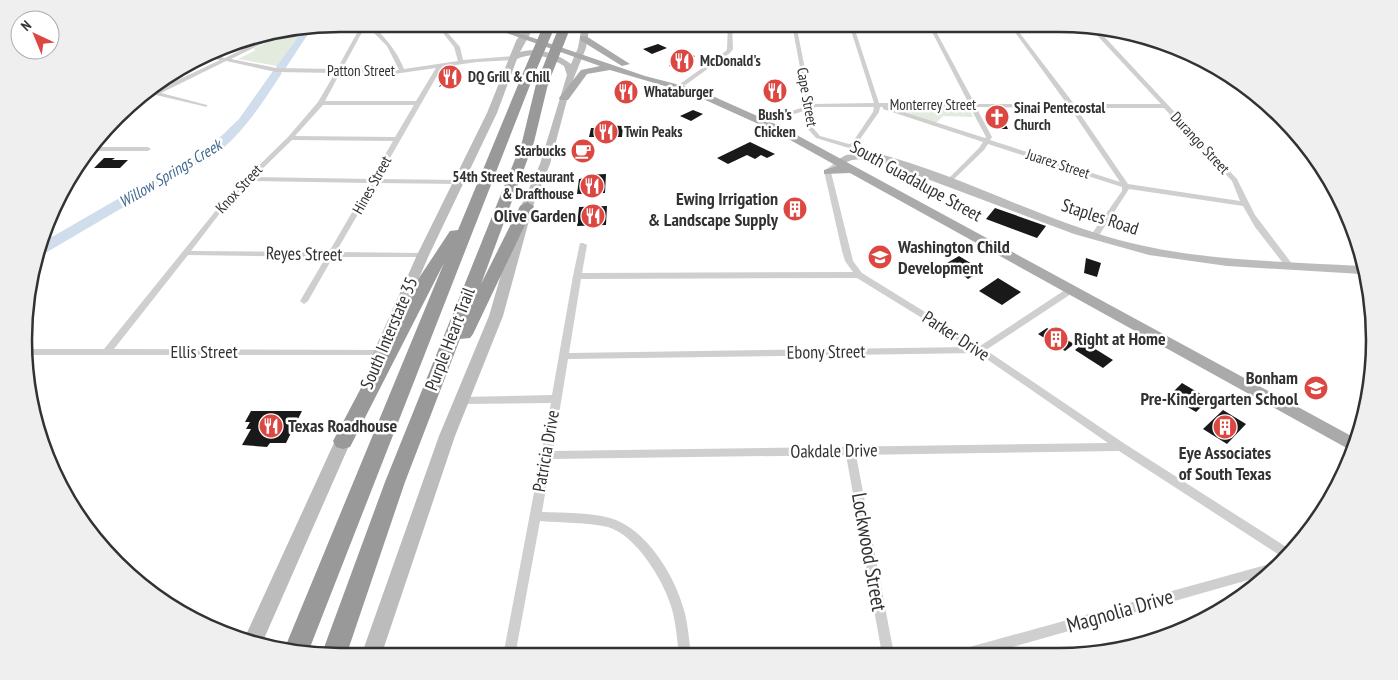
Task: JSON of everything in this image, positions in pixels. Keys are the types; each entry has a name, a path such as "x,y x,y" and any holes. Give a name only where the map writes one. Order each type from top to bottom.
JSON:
{"highway":[{"name":"Purple Heart Trail","path":"298,645 547,32"},
{"name":"Purple Heart Trail","path":"337,648 395,482 528,142 542,84 563,32"},
{"path":"343,441 427,278 480,193"},
{"path":"395,482 493,271 527,206"}],"main road":[{"path":"494,32 515,53 534,52 564,62 568,65 571,74"},
{"name":"South Interstate 35","path":"256,636 343,441 423,255 492,113 515,53 526,32"},
{"name":"South Guadalupe Street","path":"533,32 581,47 648,72 663,82"},
{"path":"374,648 447,436 496,316 527,206 545,164 585,32"},
{"name":"South Guadalupe Street","path":"581,47 615,68 679,87 763,122 855,170 1348,442"},
{"path":"564,98 584,72 593,69 615,68"},
{"path":"820,152 828,172 840,169 855,170"},
{"name":"Staples Road","path":"839,162 850,157 872,155 1095,235 1148,250 1178,256 1357,270"}],"street":[{"name":"Knox Street","path":"107,352 184,253 246,180 290,138 321,103 360,32"},
{"path":"377,32 384,38 394,53 402,71"},
{"path":"445,32 457,47 461,63"},
{"path":"679,87 728,52 730,49 730,32"},
{"name":"Cape Street","path":"796,32 813,133 834,143 849,146 854,144 876,112 877,105"},
{"path":"854,32 877,105"},
{"path":"934,32 974,105 988,137 987,142 948,182"},
{"path":"1017,32 1072,106 1126,186 1125,191 1095,235"},
{"name":"Durango Street","path":"1100,35 1235,180 1243,204 1289,265"},
{"path":"160,91 260,43"},
{"name":"Patton Street","path":"218,58 276,70 402,71 438,67 515,53"},
{"name":"Hines Street","path":"304,302 438,67"},
{"path":"156,93 204,106"},
{"path":"321,103 419,103"},
{"name":"Monterrey Street","path":"763,122 810,107 877,105 1166,106"},
{"name":"Juarez Street","path":"877,105 1126,186 1243,204"},
{"path":"290,138 397,139"},
{"path":"99,149 148,149"},
{"path":"839,162 828,172 849,261 859,275"},
{"path":"246,180 459,182"},
{"name":"Patricia Drive","path":"510,648 547,455 555,399 583,246"},
{"name":"Reyes Street","path":"184,253 423,255"},
{"path":"577,276 859,275"},
{"name":"Parker Drive","path":"859,275 980,350 1121,447 1282,550"},
{"path":"980,350 1071,290"},
{"name":"Ebony Street","path":"563,356 980,350"},
{"name":"Ellis Street","path":"33,352 380,353"},
{"path":"463,400 555,399"},
{"name":"Oakdale Drive","path":"547,455 1121,447"},
{"name":"Lockwood Street","path":"850,451 887,648"},
{"path":"534,516 611,523 629,532 659,569 670,587 678,607 684,648"},
{"name":"Magnolia Drive","path":"987,648 1260,572"}],"shaded area":[{"path":"299,35 277,66 238,59 256,50 253,49 271,40"},
{"path":"969,108 973,117 943,116 936,123 893,109"}],"building":[{"path":"658,44 667,48 652,54 643,49"},
{"name":"McDonald's","path":"686,54 695,56 679,68 669,66"},
{"name":"DQ Grill & Chill","path":"451,71 462,74 439,87 443,80 438,79"},
{"name":"Bush's Chicken","path":"775,85 786,89 775,96 764,92"},
{"path":"693,110 703,114 691,121 680,116"},
{"path":"989,110 999,111 1008,129 997,129"},
{"name":"Twin Peaks","path":"597,125 623,126 622,137 589,137 591,128 597,128"},
{"path":"750,142 775,154 767,158 761,155 755,159 747,155 728,164 717,158"},
{"path":"104,158 128,160 120,168 94,168"},
{"name":"54th Street Restaurant & Drafthouse","path":"606,174 605,193 577,194 579,179 585,178 585,175"},
{"name":"Ewing Irrigation & Landscape Supply","path":"789,203 800,203 802,215 791,215"},
{"name":"Olive Garden","path":"607,206 606,225 577,226 579,207"},
{"path":"995,208 1046,226 1037,238 986,219"},
{"path":"959,256 982,270 968,279 947,263"},
{"path":"1086,258 1101,263 1097,277 1084,273"},
{"path":"998,278 1021,292 1002,305 979,291"},
{"name":"Right at Home","path":"1047,328 1074,344 1065,351 1038,334"},
{"path":"1084,342 1113,360 1103,368 1075,350"},
{"path":"1182,383 1209,399 1196,412 1169,396"},
{"name":"Eye Associates of South Texas","path":"1223,410 1246,424 1227,444 1203,429"},
{"name":"Texas Roadhouse","path":"251,411 302,411 286,443 270,443 267,447 242,445 251,429 246,429 250,422 245,422"}],"waterway":[{"name":"Willow Springs Creek","path":"281,67 304,35"},
{"name":"Willow Springs Creek","path":"47,246 217,147 243,122 277,73"}],"place":[{"name":"McDonald's","path":"682,61"},
{"name":"DQ Grill & Chill","path":"450,77"},
{"name":"Bush's Chicken","path":"775,91"},
{"name":"Whataburger","path":"626,92"},
{"name":"Sinai Pentecostal Church","path":"997,117"},
{"name":"Twin Peaks","path":"606,132"},
{"name":"Starbucks","path":"583,151"},
{"name":"54th Street Restaurant & Drafthouse","path":"592,186"},
{"name":"Ewing Irrigation & Landscape Supply","path":"795,209"},
{"name":"Olive Garden","path":"593,216"},
{"name":"Washington Child Development","path":"880,257"},
{"name":"Right at Home","path":"1056,339"},
{"name":"Bonham Pre-Kindergarten School","path":"1316,388"},
{"name":"Texas Roadhouse","path":"271,426"},
{"name":"Eye Associates of South Texas","path":"1225,427"}]}
